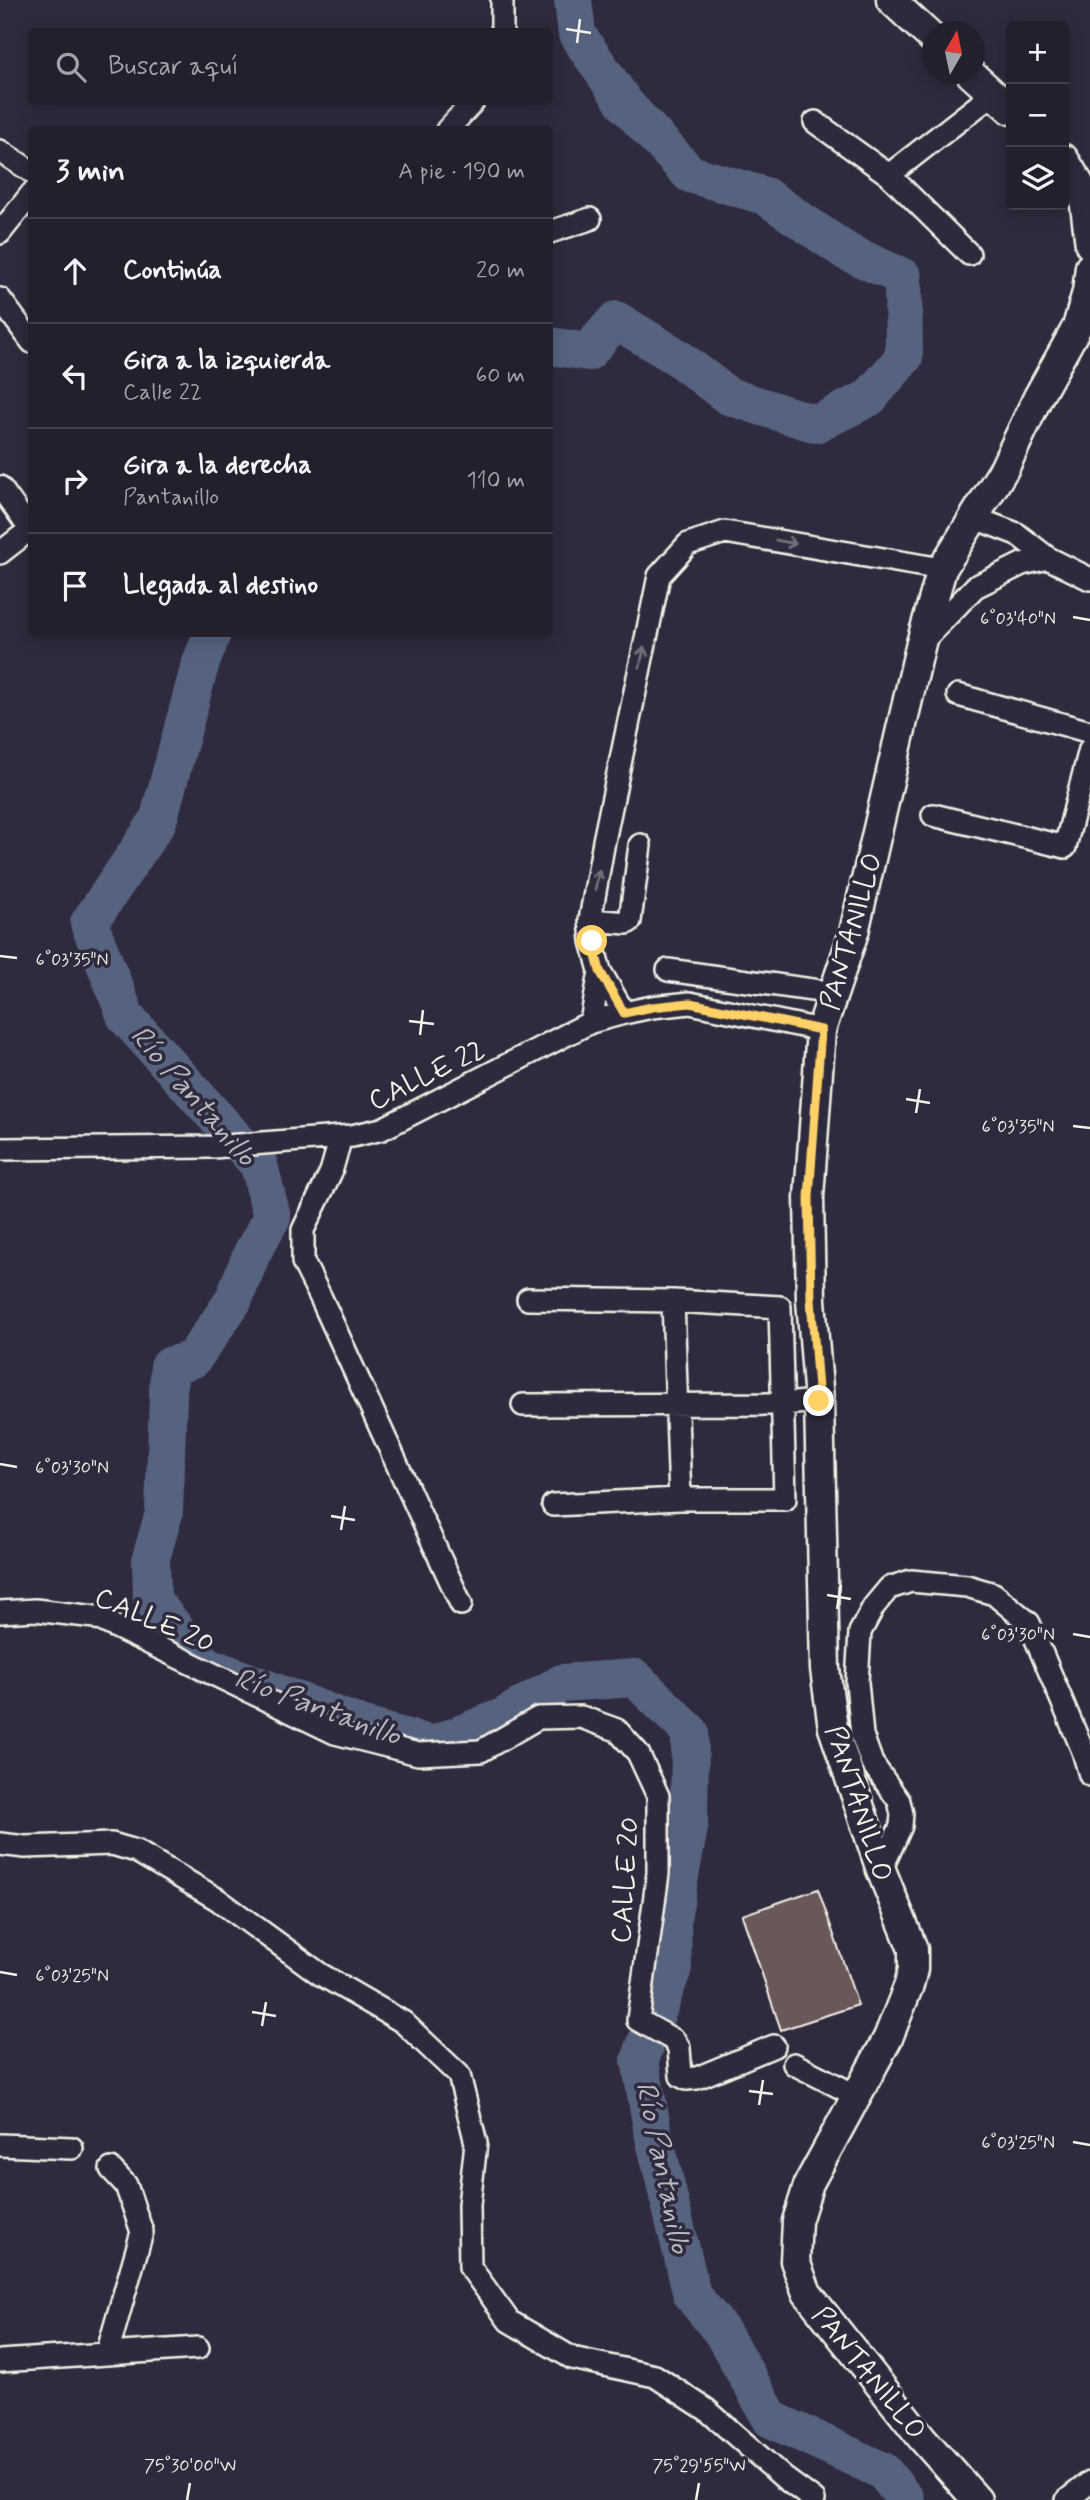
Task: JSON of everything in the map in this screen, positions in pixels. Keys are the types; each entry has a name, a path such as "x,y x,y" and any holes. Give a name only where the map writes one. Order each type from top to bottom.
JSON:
{"main road":[{"path":"891,0 922,28"},
{"path":"982,84 1002,102"},
{"path":"1069,167 1083,190 1090,245"},
{"name":"PANTANILLO","path":"977,2500 922,2438 807,2293 795,2261 797,2221 809,2183 899,2012 913,1969 913,1949 881,1870 833,1728 825,1669 819,1401 811,1300 809,1197 821,1030 854,932 921,643 942,569 1004,469 1038,397 1077,327 1087,292 1090,267"}],"street":[{"path":"502,0 502,28"},
{"path":"889,175 1002,102"},
{"path":"451,126 470,105"},
{"path":"815,121 889,175 969,254"},
{"path":"0,151 28,169"},
{"path":"0,233 28,197"},
{"path":"553,231 590,219"},
{"path":"0,299 28,337"},
{"path":"0,487 28,524"},
{"path":"972,517 1017,534 1048,558 1090,579"},
{"path":"0,554 28,531"},
{"path":"624,1013 600,971 590,920 659,576 688,544 725,532 942,569"},
{"path":"921,643 975,587 1022,564 1048,558"},
{"path":"958,695 1090,732"},
{"path":"933,815 1065,847 1088,763"},
{"path":"590,920 630,921 640,845"},
{"path":"668,970 834,993"},
{"path":"591,1022 600,971"},
{"name":"CALLE 22","path":"0,1149 214,1147 341,1137 383,1129 591,1022 652,1007 690,1003 821,1030"},
{"path":"341,1137 331,1172 303,1230 303,1262 461,1604"},
{"path":"528,1299 673,1301 780,1307 785,1499 680,1499 553,1505"},
{"path":"673,1301 680,1499"},
{"path":"523,1405 783,1404 819,1401"},
{"path":"881,1870 901,1826 902,1814 900,1801 872,1763 862,1735 857,1682 860,1632 874,1606 889,1588 911,1581 967,1586 994,1594 1029,1623 1083,1751 1090,1775"},
{"name":"CALLE 20","path":"0,1612 35,1610 95,1617 335,1733 418,1755 481,1751 538,1718 581,1717 617,1730 638,1753 658,1796 658,1873 638,2021 674,2040 679,2048 681,2076 687,2079 697,2078 774,2046"},
{"path":"0,1844 24,1847 111,1843 136,1851 217,1899 320,1974 402,2022 459,2075 476,2143 469,2205 470,2267 509,2321 572,2358 655,2376 707,2410 784,2478 814,2500"},
{"path":"794,2064 857,2096"},
{"path":"0,2145 72,2148"},
{"path":"107,2354 142,2232 126,2185 111,2169"},
{"path":"0,2361 198,2348"},
{"path":"1067,2500 1090,2482"}],"building":[{"path":"818,1889 858,2005 781,2030 742,1915"}],"waterway":[{"name":"Río Pantanillo","path":"553,346 588,352 616,320 677,357 728,396 816,424 869,398 904,357 903,277 847,252 765,196 690,174 625,104 577,34 573,0"},
{"name":"Río Pantanillo","path":"211,637 200,665 158,821 89,923 126,1017 259,1165 272,1217 252,1253 233,1301 193,1359 169,1366 164,1513 151,1558 152,1600 205,1665 364,1726 433,1745 503,1717 562,1683 635,1678 690,1732 689,1827 672,1919 673,1968 640,2060 652,2128 692,2295 722,2332 771,2419 883,2471 906,2500"}],"route":[{"path":"592,941 600,971 624,1013 690,1003 821,1030 809,1197 811,1300 819,1401"}]}
